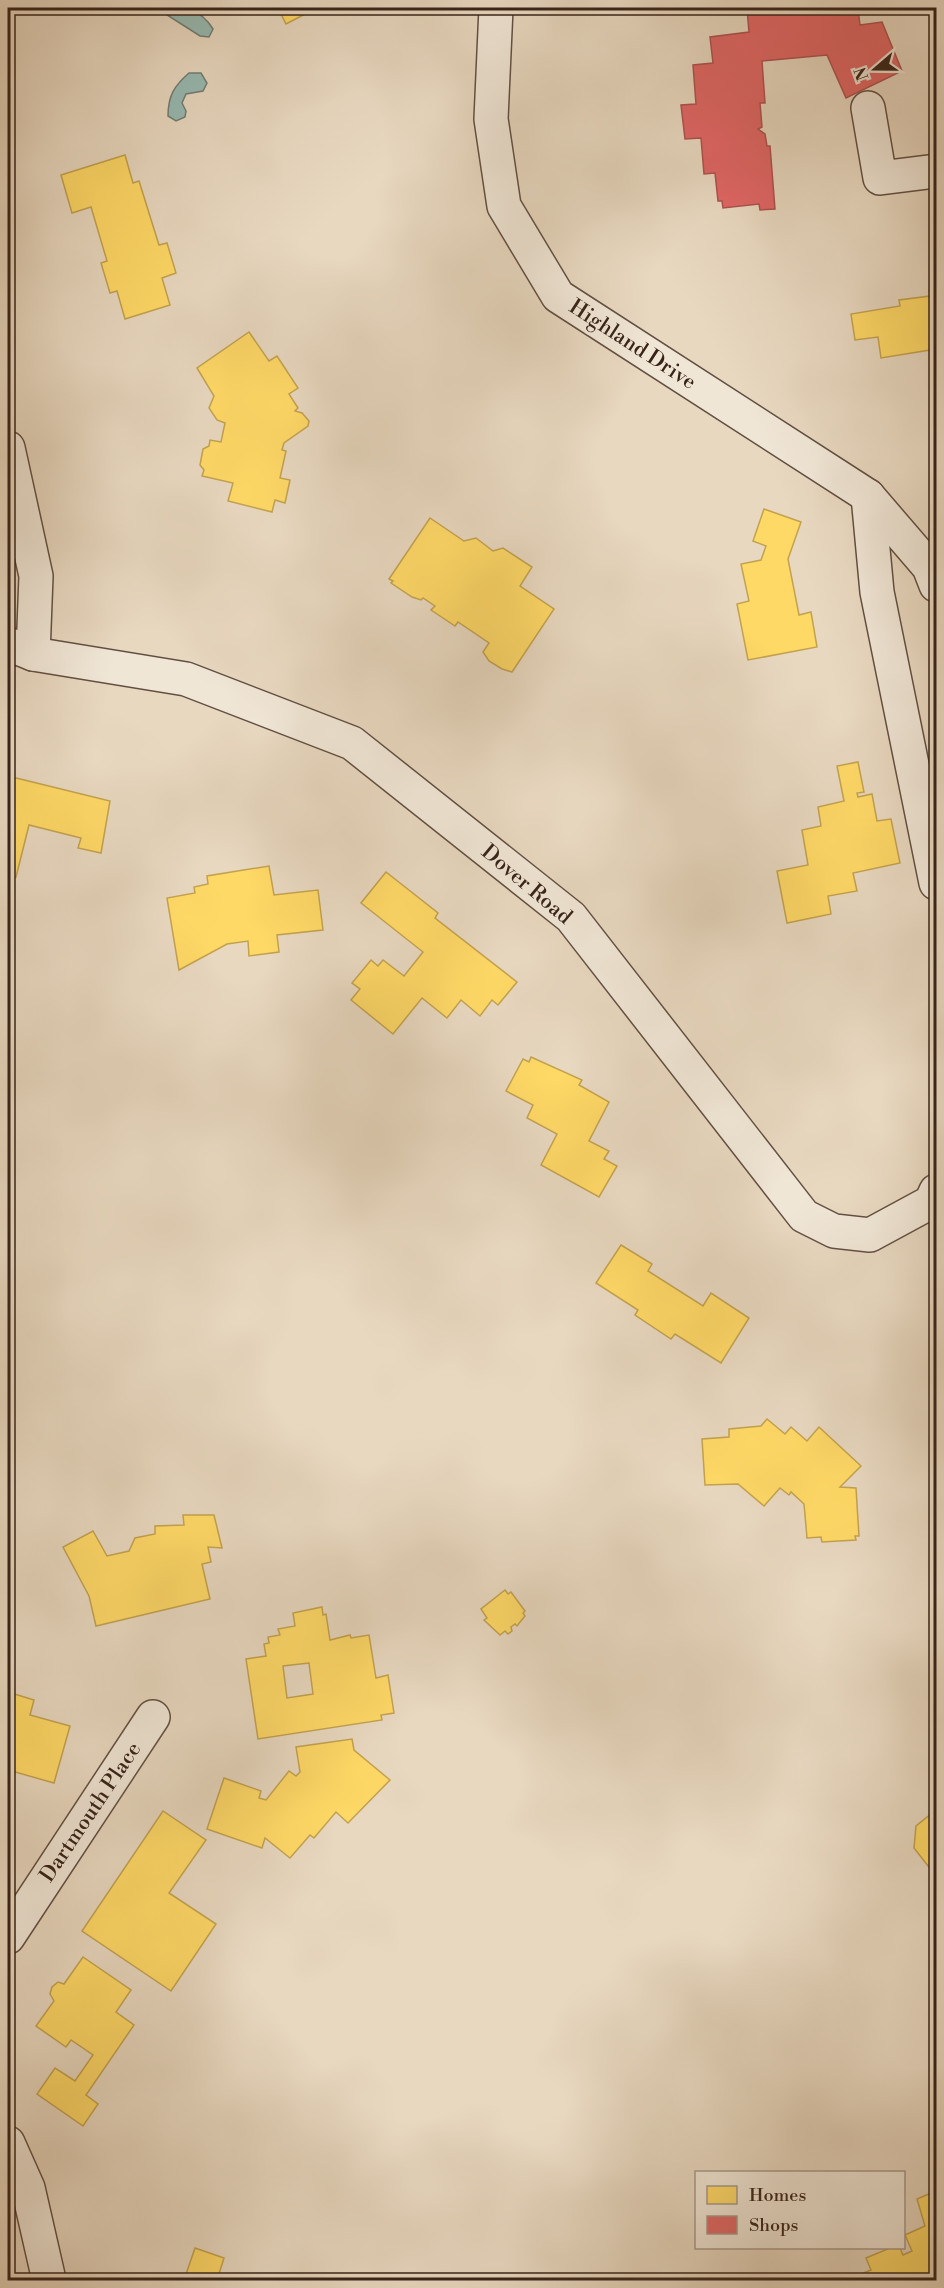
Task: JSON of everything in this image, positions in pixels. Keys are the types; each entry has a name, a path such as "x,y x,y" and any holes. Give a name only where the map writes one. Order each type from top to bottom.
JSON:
{"street":[{"name":"Highland Drive","path":"496,8 491,119 504,206 558,296 868,496 929,567 936,585"},
{"path":"868,108 880,178 936,171"},
{"path":"8,448 36,576 20,649"},
{"path":"868,496 877,592 936,883"},
{"name":"Dover Road","path":"20,649 186,679 352,742 570,917 804,1216 834,1231 870,1235 931,1202 936,1191"},
{"name":"Dartmouth Place","path":"8,1937 153,1717"},
{"path":"8,2143 28,2188 49,2280"}],"water":[{"path":"163,8 185,9 197,13 213,29 209,37 200,36 164,13"},
{"path":"189,73 201,73 207,83 203,91 186,94 182,103 186,111 185,117 176,121 168,116 169,103 179,82"}],"building: Homes":[{"path":"278,8 317,8 286,24"},
{"path":"125,155 133,183 139,181 159,245 167,243 176,273 162,278 170,305 125,319 117,291 110,293 101,263 107,261 91,207 72,213 61,175"},
{"path":"936,288 936,349 881,358 878,337 855,340 851,314 900,306 899,300 930,296 929,290"},
{"path":"249,332 269,361 277,356 298,388 289,394 298,408 295,411 302,413 309,421 308,426 284,443 282,450 286,451 280,478 290,480 285,503 275,500 272,512 228,501 233,483 202,476 204,470 200,465 203,449 209,446 210,440 221,442 225,423 217,420 209,408 214,396 197,368"},
{"path":"764,509 801,522 788,559 799,615 811,612 817,647 748,660 737,604 749,601 741,564 761,560 766,546 753,541"},
{"path":"430,518 464,541 476,538 493,551 503,548 532,567 520,586 554,609 512,672 489,661 483,652 489,643 458,622 455,626 431,610 435,606 423,598 421,600 412,597 391,583 393,581 389,579"},
{"path":"858,762 864,792 857,793 858,797 872,794 877,821 891,819 900,863 853,873 857,891 828,896 831,914 787,923 777,871 808,865 802,830 821,826 818,807 844,801 837,766"},
{"path":"8,776 110,801 101,853 78,848 81,838 29,825 16,877 8,875"},
{"path":"269,866 274,895 318,890 323,930 277,935 279,952 249,956 248,941 227,944 179,970 167,898 195,893 194,887 208,884 207,876"},
{"path":"386,872 438,913 435,918 517,982 498,1005 492,1000 480,1016 461,1000 447,1018 422,998 393,1034 351,1000 360,989 352,983 371,960 378,966 383,960 404,976 423,952 361,903"},
{"path":"531,1057 582,1080 579,1085 609,1102 589,1141 609,1151 604,1159 617,1166 599,1197 541,1165 557,1134 527,1118 533,1105 506,1091 523,1059 529,1062"},
{"path":"621,1245 652,1264 648,1271 703,1306 711,1293 749,1318 721,1363 675,1334 671,1339 635,1315 638,1310 596,1283"},
{"path":"767,1419 785,1434 791,1427 807,1441 819,1427 861,1466 840,1487 856,1488 859,1536 855,1536 856,1540 822,1542 821,1537 807,1538 804,1504 791,1492 789,1495 780,1488 764,1506 738,1484 705,1485 702,1439 729,1437 729,1429 761,1426"},
{"path":"183,1515 214,1515 222,1548 208,1547 211,1562 202,1564 210,1599 96,1626 89,1596 63,1547 93,1531 107,1556 129,1551 135,1538 155,1534 155,1526 184,1525"},
{"path":"505,1590 508,1594 511,1592 525,1611 523,1613 525,1616 517,1626 515,1624 511,1627 512,1631 508,1634 505,1631 500,1635 484,1620 487,1618 481,1609"},
{"path":"322,1607 323,1615 326,1614 330,1640 350,1635 351,1638 369,1635 376,1678 388,1675 394,1713 381,1715 382,1720 258,1739 246,1659 266,1656 264,1644 269,1643 268,1637 280,1635 278,1629 295,1626 293,1613","holes":["309,1663 313,1694 287,1698 283,1666"]},
{"path":"8,1692 34,1700 30,1715 70,1726 54,1783 8,1770"},
{"path":"352,1739 354,1750 390,1780 348,1823 336,1812 314,1838 310,1835 290,1858 265,1838 262,1848 207,1829 224,1778 261,1791 259,1798 266,1800 289,1771 296,1776 300,1772 296,1747"},
{"path":"936,1810 936,1876 914,1848 916,1826"},
{"path":"163,1811 206,1840 169,1893 216,1924 171,1991 82,1931"},
{"path":"83,1957 131,1990 116,2012 134,2025 86,2095 98,2104 83,2126 37,2094 55,2068 75,2081 93,2055 71,2040 66,2047 36,2026 54,2001 50,1994 52,1987 58,1982 64,1984"},
{"path":"936,2191 936,2280 864,2280 861,2274 871,2270 866,2258 888,2249 900,2249 903,2255 912,2251 905,2235 925,2226 917,2199"},
{"path":"195,2248 224,2258 217,2280 184,2280"}],"building: Shops":[{"path":"816,8 817,11 858,9 860,25 882,22 902,71 846,98 827,55 762,61 765,103 760,103 762,127 758,129 765,134 767,146 770,146 775,209 760,210 759,204 723,208 722,201 718,201 715,173 704,174 701,138 685,139 681,105 696,104 693,65 713,63 710,37 749,32 747,9"}]}
